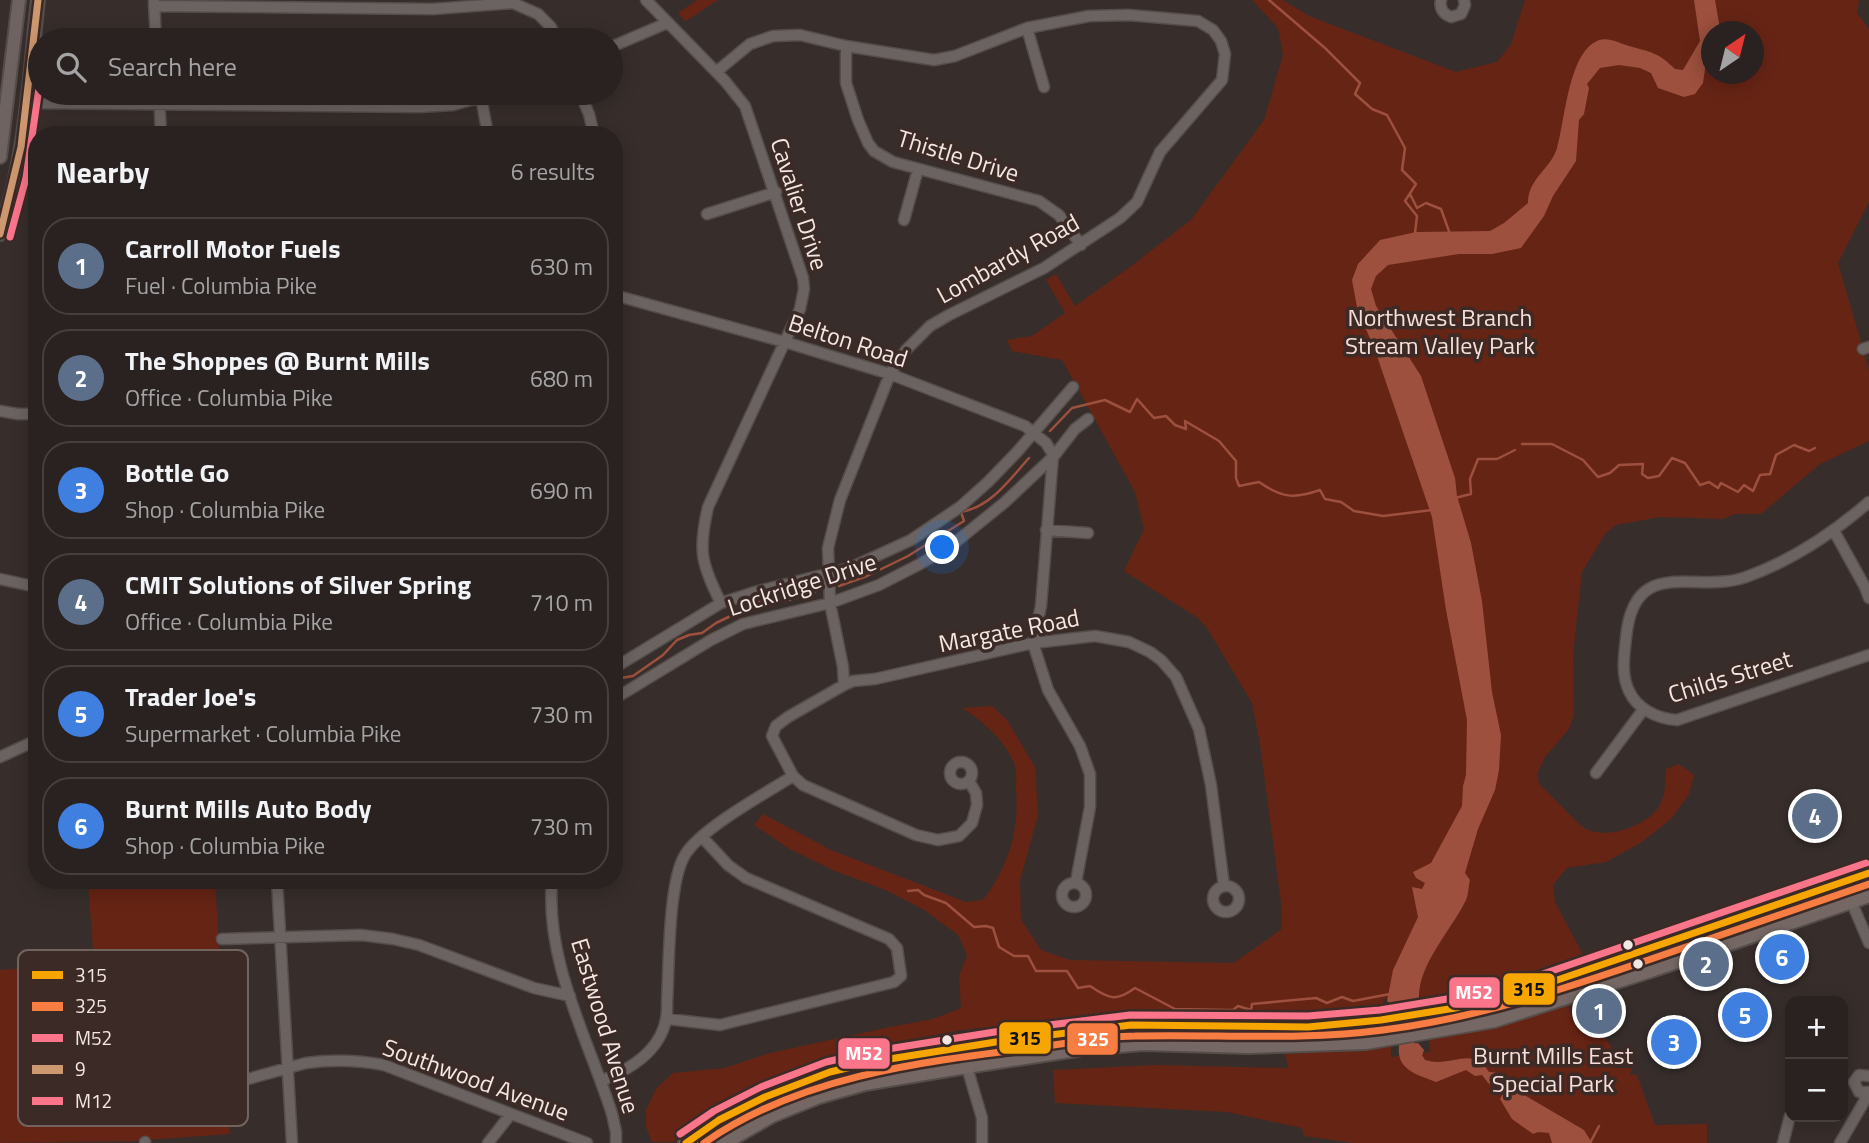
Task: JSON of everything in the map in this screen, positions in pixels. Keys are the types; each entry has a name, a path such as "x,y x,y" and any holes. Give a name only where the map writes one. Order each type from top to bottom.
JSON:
{"highway":[{"path":"686,1143 719,1120 765,1097 820,1076 877,1061 1077,1030 1130,1025 1308,1027 1396,1018 1468,1006 1540,986 1869,873"},
{"path":"723,1143 772,1115 819,1096 865,1083 965,1066 1083,1048 1143,1043 1262,1046 1366,1042 1494,1020 1543,1006 1869,895"}],"main road":[{"path":"0,157 8,97 7,56 19,0"},
{"path":"35,28 38,0"},
{"path":"0,234 15,181 28,103 8,97"}],"street":[{"name":"Cavalier Drive","path":"646,0 745,106 803,278 800,309 708,507 702,536 702,558 721,603"},
{"path":"1441,0 1441,9 1451,17 1458,16 1463,11 1464,0"},
{"path":"155,28 154,3 432,9 513,3 538,14 551,28"},
{"name":"Lombardy Road","path":"716,72 750,44 773,36 800,35 846,46 934,60 955,56 1027,28 1089,16 1129,15 1198,21 1213,30 1221,41 1225,54 1222,80 1160,152 1137,202 1120,218 1028,278 930,326 906,350 890,374 840,500 828,548 830,603 844,685"},
{"path":"623,42 667,23"},
{"path":"1027,28 1044,87"},
{"name":"Thistle Drive","path":"846,46 846,83 868,143 874,151 893,162 1039,201 1059,215 1081,245"},
{"path":"161,126 160,105 442,105"},
{"path":"482,105 486,126"},
{"path":"585,105 592,126"},
{"path":"904,220 918,169"},
{"path":"707,214 776,192"},
{"name":"Belton Road","path":"623,297 890,374 1035,432 1054,456"},
{"name":"Lockridge Drive","path":"623,663 721,603 829,573 871,559 911,540 988,482 1073,387"},
{"path":"0,411 28,414"},
{"name":"Lockridge Drive","path":"623,694 735,627 830,603 920,564 952,545 1004,503 1054,456 1063,442 1088,419"},
{"path":"1054,456 1041,606 1033,643 1048,690 1080,746 1090,774 1090,807 1076,883"},
{"name":"Childs Street","path":"1869,502 1834,531 1773,566 1742,579 1669,582 1646,592 1637,600 1628,622 1623,668 1625,684 1643,710 1666,719 1677,720 1869,655"},
{"path":"1046,530 1087,533"},
{"path":"1834,531 1869,598"},
{"path":"0,579 28,585"},
{"name":"Margate Road","path":"793,776 772,736 776,726 844,685 1016,649 1033,643 1096,636 1111,637 1150,652 1175,677 1199,729 1211,785 1224,886"},
{"path":"1596,773 1643,710"},
{"path":"0,757 28,744"},
{"path":"601,1081 640,1062 653,1048 668,1019 675,878 686,853 702,837 793,776 803,785 916,835 938,841 959,836 972,823 976,815 976,793 969,781"},
{"path":"668,1019 720,1025 894,982 901,976 897,948 889,939 746,878 728,865 702,837"},
{"path":"1843,882 1869,943"},
{"path":"277,889 292,1143"},
{"name":"Eastwood Avenue","path":"552,889 558,960 601,1081 616,1132 616,1143"},
{"path":"222,939 361,935 393,939 419,945 534,988 570,996"},
{"path":"961,1047 982,1118 982,1143"},
{"name":"Southwood Avenue","path":"248,1080 330,1059 384,1065 587,1143"},
{"path":"1840,1143 1867,1092 1856,1090 1848,1082 1859,1075 1869,1076"},
{"path":"488,1143 510,1115"},
{"path":"1783,1143 1788,1122"}],"green space":[{"path":"697,0 718,0 686,21 678,13"},
{"name":"Northwest Branch Stream Valley Park","path":"1252,0 1283,0 1309,16 1456,72 1497,62 1511,44 1525,0 1859,0 1857,13 1869,29 1869,202 1838,263 1869,370 1869,441 1820,464 1761,514 1735,514 1723,519 1660,517 1616,525 1605,534 1582,572 1573,654 1574,714 1569,729 1545,757 1537,774 1539,784 1582,826 1594,832 1613,832 1632,827 1656,811 1661,802 1666,769 1679,764 1694,775 1689,794 1672,818 1642,842 1606,862 1567,868 1553,885 1555,902 1587,962 1505,987 1421,1006 1420,995 1383,999 1384,1010 1347,1015 1346,1011 1283,1014 1145,1010 962,1030 879,1045 749,1089 672,1142 652,1142 646,1127 646,1109 657,1088 673,1073 725,1068 770,1053 933,1019 961,1008 959,976 967,955 958,935 926,911 888,891 833,870 790,849 754,825 763,814 831,850 966,902 983,900 1000,874 1014,834 1016,772 1010,754 999,739 963,708 992,706 1007,720 1035,767 1038,815 1020,880 1021,920 1041,950 1070,960 1234,963 1282,929 1282,910 1260,744 1252,703 1207,628 1198,618 1124,571 1144,529 1135,492 1062,360 1012,351 1007,340 1032,336 1065,313 1046,280 1056,274 1075,306 1191,220 1264,120 1283,55 1278,28"},
{"path":"89,889 216,889 219,950 93,950"},
{"path":"18,969 18,1126 230,1126 230,1134 133,1141 0,1143 0,970"},
{"name":"Burnt Mills East Special Park","path":"1568,1003 1572,1017 1596,1030 1608,1042 1612,1049 1614,1068 1632,1068 1630,1074 1637,1075 1655,1125 1707,1124 1707,1143 1354,1143 1304,1136 1302,1128 1227,1112 1055,1103 1053,1070 1155,1065 1288,1068 1285,1054 1362,1050 1362,1046 1391,1044 1391,1057 1430,1052 1429,1039 1486,1027"}],"shaded area":[{"path":"1694,0 1715,0 1719,21 1701,21 1702,84 1695,94 1684,97 1658,88 1651,73 1640,68 1619,65 1600,68 1587,84 1589,88 1584,114 1579,120 1576,161 1553,196 1544,216 1521,248 1492,254 1459,254 1388,265 1376,276 1371,289 1376,306 1421,376 1455,478 1482,601 1492,692 1501,735 1495,790 1478,829 1465,873 1470,880 1466,899 1429,961 1420,986 1419,998 1412,1006 1396,1008 1387,1001 1393,970 1418,917 1412,887 1422,889 1425,883 1416,878 1413,872 1431,863 1462,806 1466,775 1467,720 1432,517 1377,356 1357,307 1352,280 1358,264 1380,240 1416,232 1490,231 1528,203 1532,187 1557,148 1574,74 1587,48 1597,41 1605,39 1654,53 1675,69 1683,70 1700,41"},
{"path":"1418,1043 1424,1050 1421,1059 1438,1062 1472,1059 1489,1072 1499,1073 1501,1080 1514,1084 1519,1094 1584,1130 1592,1143 1552,1143 1549,1133 1533,1134 1512,1119 1500,1099 1504,1092 1494,1082 1489,1084 1482,1075 1475,1076 1466,1070 1436,1082 1416,1074 1401,1061 1399,1046"}],"waterway":[{"path":"1269,0 1325,48 1360,83 1355,94 1372,109 1387,115 1405,148 1402,170 1416,184 1405,201 1417,216 1415,233"},
{"path":"1410,194 1417,208 1426,203 1441,209 1450,234"},
{"path":"1050,431 1072,408 1105,400 1130,412 1137,399 1154,418 1166,416 1175,425 1186,429 1185,421 1219,441 1236,461 1239,486 1259,482 1282,494 1295,496 1320,490 1325,499 1341,502 1354,511 1383,516 1432,510"},
{"path":"1522,444 1552,444 1583,460 1598,477 1610,473 1619,465 1643,464 1642,474 1648,478 1659,476 1672,458 1685,463 1700,485 1709,482 1718,488 1721,483 1738,492 1744,485 1753,491 1760,475 1770,474 1776,455 1794,445 1809,451 1815,448"},
{"path":"1455,498 1471,494 1470,479 1478,459 1497,459 1515,450"},
{"path":"839,586 908,556 964,521 961,512 990,499 1029,458"},
{"path":"623,678 633,676 663,655 677,640 702,633 716,623 762,601 769,606 775,599 785,601 815,592"},
{"path":"908,891 918,890 946,903 974,927 993,928 999,947 1014,956 1028,956 1036,971 1067,971 1078,988 1090,986 1112,997 1123,995 1135,988 1175,1009 1233,1010 1238,1006 1251,1010 1252,1004 1316,998 1327,1003 1342,997 1353,1001 1390,994"},
{"path":"1404,986 1398,1000 1409,1055 1413,1062 1417,1062"},
{"path":"1590,1143 1599,1126"}],"transit line":[{"name":"9","path":"35,28 38,0"},
{"name":"9","path":"0,234 21,147 28,86"},
{"name":"M12","path":"34,126 37,105"},
{"name":"M12","path":"10,237 28,164"},
{"name":"M52","path":"680,1134 714,1111 761,1087 826,1062 875,1051 1001,1031 1130,1015 1308,1016 1380,1010 1453,998 1537,976 1866,863"},
{"name":"315","path":"686,1143 719,1120 765,1097 830,1072 877,1061 1002,1041 1131,1025 1308,1027 1381,1020 1455,1008 1540,986 1869,873"},
{"name":"325","path":"704,1143 741,1120 820,1087 947,1059 1109,1037 1321,1035 1383,1030 1453,1018 1590,980 1869,884"}],"place":[{"name":"CMIT Solutions of Silver Spring","path":"1815,816"},
{"name":"Burnt Mills Auto Body","path":"1782,957"},
{"name":"The Shoppes @ Burnt Mills","path":"1706,964"},
{"name":"Carroll Motor Fuels","path":"1599,1011"},
{"name":"Trader Joe's","path":"1745,1015"},
{"name":"Bottle Go","path":"1674,1042"}]}
